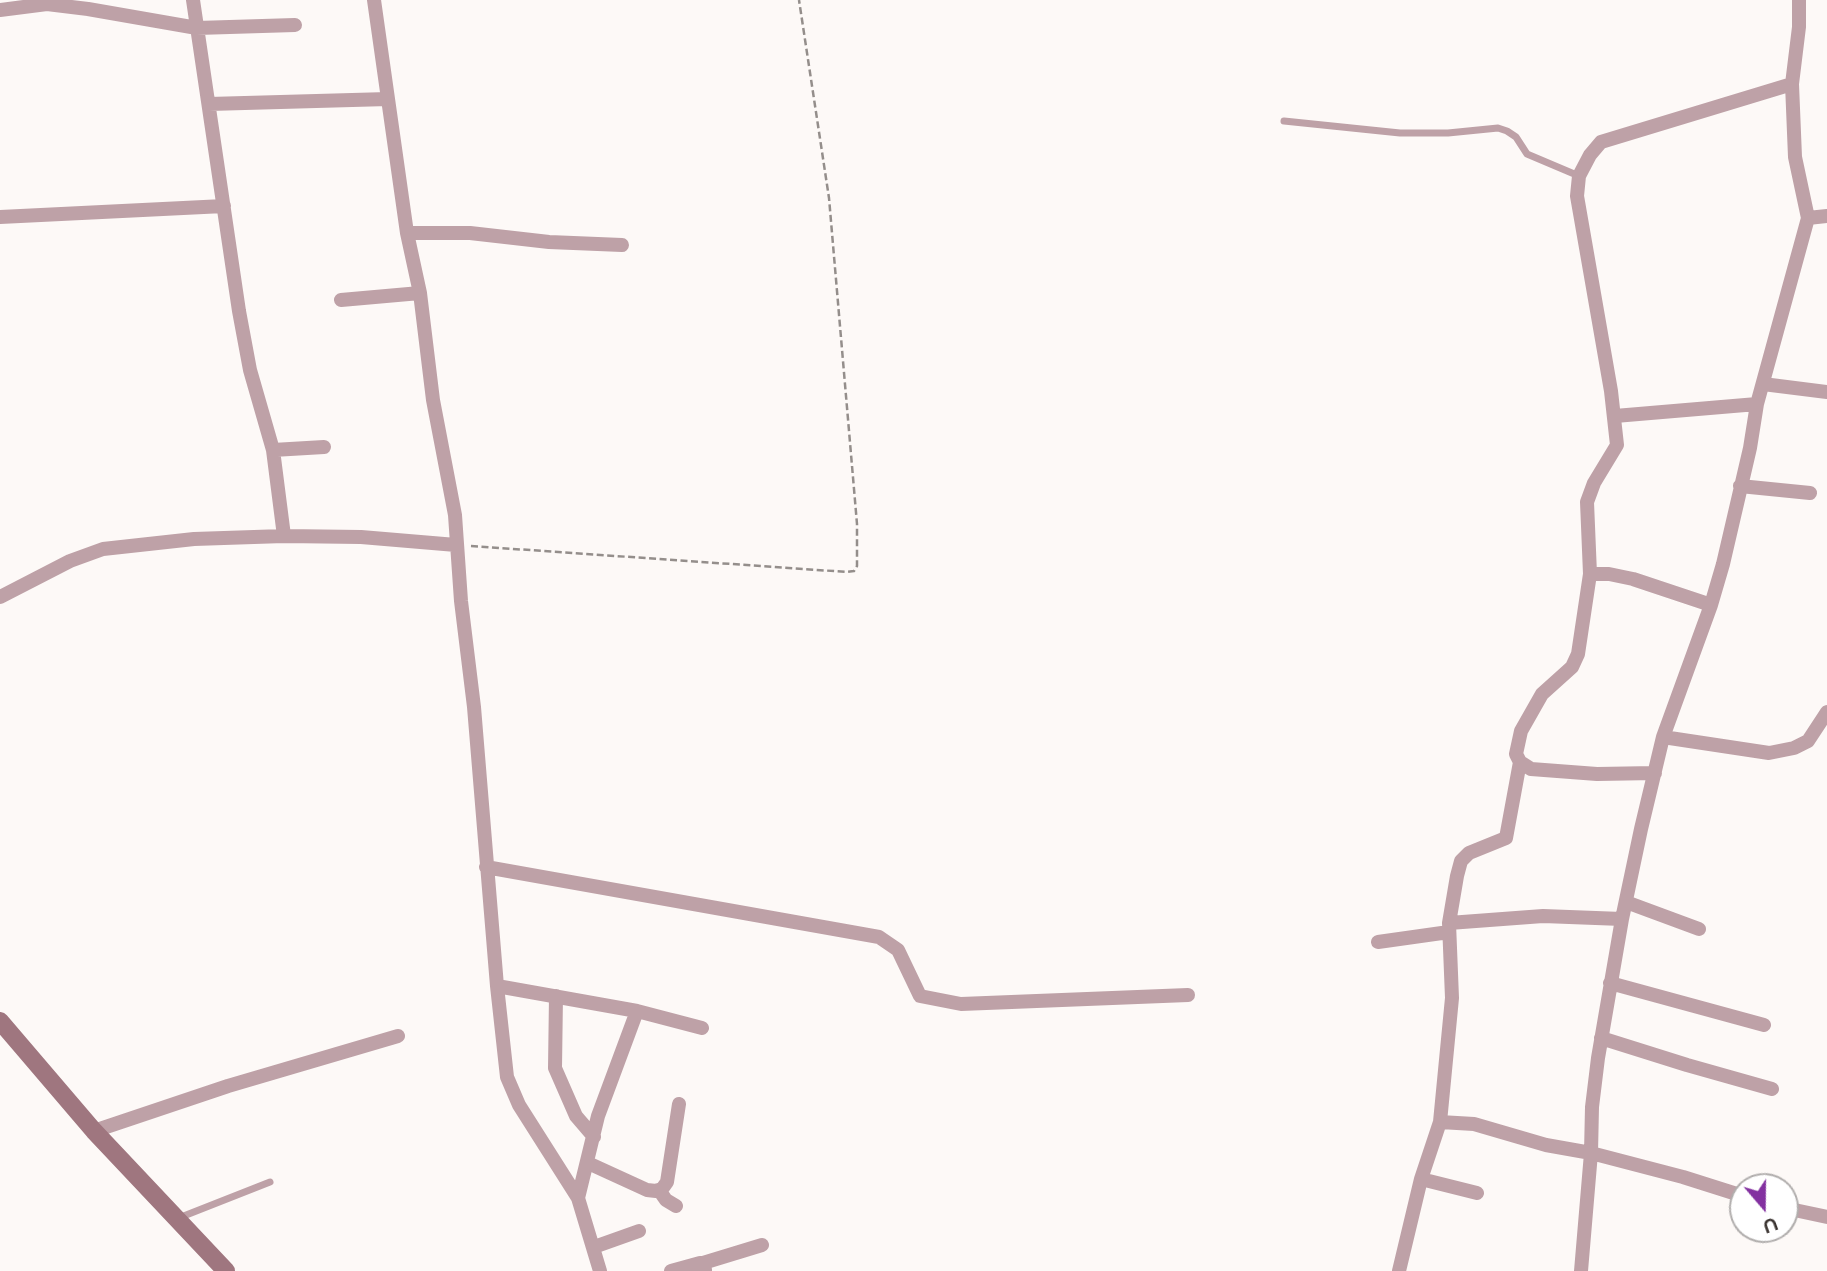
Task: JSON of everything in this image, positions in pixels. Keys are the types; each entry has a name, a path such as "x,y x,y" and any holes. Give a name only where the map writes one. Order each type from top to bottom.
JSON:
{"street":[{"path":"193,0 239,311 250,370 273,450 284,536"},
{"path":"374,0 407,233 420,293 433,400 455,515 507,1077 512,1091 578,1198 600,1271"},
{"path":"1581,1271 1591,1153 1591,1107 1622,919 1663,737 1711,606 1741,486 1757,404 1808,218 1795,157 1792,84 1799,27 1799,0"},
{"path":"0,10 47,4 197,28 295,25"},
{"path":"1655,772 1597,774 1531,769 1520,762 1516,754 1521,731 1542,694 1572,667 1578,654 1590,574 1587,502 1594,483 1616,444 1615,416 1577,196 1579,176 1590,155 1601,142 1792,84"},
{"path":"209,104 388,99"},
{"path":"0,217 224,206"},
{"path":"1808,218 1827,216"},
{"path":"407,233 470,233 549,242 622,244"},
{"path":"341,300 420,293"},
{"path":"1763,384 1827,392"},
{"path":"1615,416 1757,404"},
{"path":"273,450 324,447"},
{"path":"1741,486 1810,493"},
{"path":"0,597 70,561 103,549 194,538 361,537 456,545"},
{"path":"1590,574 1609,574 1633,579 1711,606"},
{"path":"1663,737 1769,753 1794,748 1808,741 1827,712"},
{"path":"1399,1271 1421,1179 1440,1122 1451,998 1449,928 1461,861 1469,853 1506,838 1520,762"},
{"path":"486,867 879,937 898,950 920,996 961,1004 1188,995"},
{"path":"1626,902 1699,929"},
{"path":"1378,942 1449,928 1543,916 1622,919"},
{"path":"1610,983 1764,1025"},
{"path":"497,986 637,1011 702,1028"},
{"path":"556,996 555,1068 576,1116 594,1137"},
{"path":"578,1198 598,1116 637,1011"},
{"path":"0,1021 94,1131 226,1271"},
{"path":"94,1131 228,1086 398,1036"},
{"path":"1601,1038 1772,1089"},
{"path":"588,1163 647,1190 659,1190 667,1182 679,1104"},
{"path":"1440,1122 1474,1124 1546,1145 1591,1153 1684,1177 1729,1191"},
{"path":"1421,1179 1477,1193"},
{"path":"659,1190 666,1200 676,1206"},
{"path":"1799,1211 1827,1217"},
{"path":"594,1247 639,1231"},
{"path":"671,1271 704,1267 762,1245"}],"lane":[{"path":"1284,121 1400,133 1448,134 1498,128 1516,137 1527,154 1579,176"},
{"path":"176,1219 270,1182"}],"path":[{"path":"456,545 846,572 857,566 857,524 829,198 799,0"}]}
